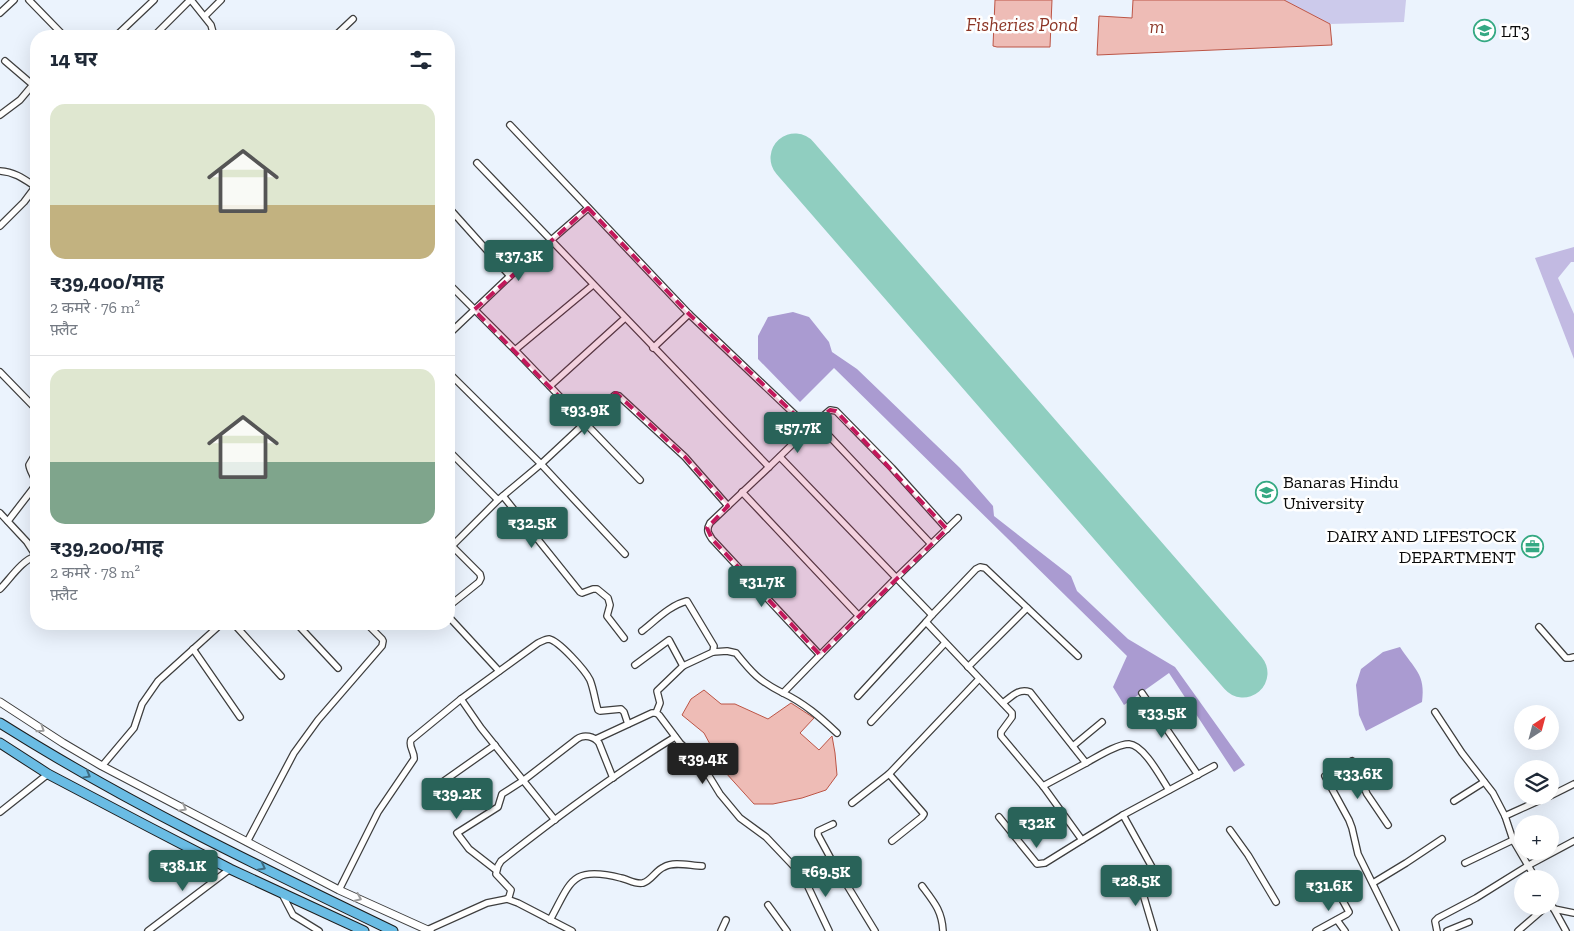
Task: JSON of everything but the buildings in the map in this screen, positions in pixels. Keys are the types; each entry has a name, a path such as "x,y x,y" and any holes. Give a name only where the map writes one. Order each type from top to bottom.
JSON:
{"highway":[{"path":"0,723 47,752 152,810 301,887 393,931"},
{"path":"0,743 48,774 230,869 364,931"}],"street":[{"path":"0,12 14,0"},
{"path":"29,0 58,30"},
{"path":"122,30 154,0"},
{"path":"160,30 190,0 205,16 213,30"},
{"path":"205,16 221,0"},
{"path":"341,30 353,18"},
{"path":"5,61 30,82"},
{"path":"0,115 20,100 30,88"},
{"path":"510,125 689,314 809,428"},
{"path":"477,163 768,467"},
{"path":"0,171 18,174 30,183"},
{"path":"0,226 30,194"},
{"path":"455,328 510,276 588,208"},
{"path":"455,215 510,276"},
{"path":"515,350 593,285"},
{"path":"455,290 640,480"},
{"path":"654,348 689,314"},
{"path":"550,386 625,318"},
{"path":"0,372 30,403"},
{"path":"455,379 541,464 625,554"},
{"path":"455,539 541,464 615,395 619,396 685,457 728,506"},
{"path":"820,655 712,539 708,533 710,523 830,410 836,411 892,468 946,529"},
{"path":"816,422 931,544"},
{"path":"455,457 500,498 580,592 597,589 608,598 610,605 607,616 624,638"},
{"path":"780,458 932,615"},
{"path":"8,521 30,492"},
{"path":"742,492 859,616"},
{"path":"0,513 30,547"},
{"path":"783,693 958,518"},
{"path":"455,549 480,574 481,578 479,582 455,601"},
{"path":"0,589 30,559"},
{"path":"858,696 932,615 980,567 985,568 1078,656"},
{"path":"642,631 663,614 687,601 714,646 713,652"},
{"path":"968,667 1027,608"},
{"path":"926,622 1012,713 1012,717 1001,732 1001,736 1043,786 1082,840"},
{"path":"455,623 499,671"},
{"path":"1539,627 1566,658 1574,657"},
{"path":"102,766 134,728 142,704 158,680 214,630"},
{"path":"239,630 280,676"},
{"path":"303,630 338,668"},
{"path":"248,842 294,753 318,720 382,646 382,638 373,630"},
{"path":"339,890 378,812 414,759 410,740 461,699 544,640 550,639 556,643 572,657 588,676 598,710 621,709 628,724"},
{"path":"635,664 669,640 683,666"},
{"path":"870,722 945,643"},
{"path":"193,649 240,717"},
{"path":"656,713 660,703 657,691 683,666 713,652 727,651 736,653 758,679 802,702 838,733"},
{"path":"852,803 889,774 979,679"},
{"path":"1003,703 1019,690 1030,692 1086,763"},
{"path":"1142,693 1198,775"},
{"path":"461,699 555,820"},
{"path":"0,702 102,766 339,890 429,930 487,903 507,899 572,931"},
{"path":"1435,712 1462,753 1493,793 1505,816 1512,840 1532,870"},
{"path":"507,899 511,890 498,877 496,870 469,848 457,833 498,807 502,794 524,780 580,737 596,738 652,713 656,713"},
{"path":"656,713 675,737 701,762 720,794 740,818 766,837 803,876 829,931"},
{"path":"1073,746 1102,722"},
{"path":"496,870 501,861 555,820 613,778 675,737"},
{"path":"596,738 613,778"},
{"path":"1043,786 1123,745 1130,744 1144,754 1169,790"},
{"path":"434,788 495,745"},
{"path":"1352,761 1366,794 1388,825"},
{"path":"999,817 1037,864 1045,863 1123,815 1214,766"},
{"path":"0,812 48,774"},
{"path":"889,774 924,814 892,841"},
{"path":"1325,776 1349,820 1358,854 1396,931"},
{"path":"1454,801 1484,782"},
{"path":"1559,791 1574,784"},
{"path":"1505,816 1529,805"},
{"path":"1123,815 1153,869"},
{"path":"833,824 818,830 818,835 875,931"},
{"path":"1230,830 1258,871 1276,902"},
{"path":"1373,883 1406,864 1442,839"},
{"path":"1465,863 1512,840"},
{"path":"1437,931 1435,921 1438,918 1574,841"},
{"path":"550,920 569,885 577,878 587,874 604,874 642,883 667,866 702,866"},
{"path":"148,931 230,869"},
{"path":"1138,877 1154,931"},
{"path":"922,886 940,912 943,931"},
{"path":"281,892 293,914 318,931"},
{"path":"1316,931 1349,912 1338,892"},
{"path":"768,905 787,931"},
{"path":"1559,908 1574,913"},
{"path":"1518,931 1538,915"},
{"path":"1556,915 1566,931"},
{"path":"721,931 726,920"},
{"path":"1337,920 1345,931"},
{"path":"1447,931 1469,922"}],"highlighted area":[{"path":"588,208 689,314 809,428 830,410 836,411 947,529 820,655 712,539 707,528 728,506 685,457 616,393 584,422 474,310"}],"shaded area":[{"path":"1284,0 1406,0 1404,22 1330,24"},
{"path":"1574,247 1574,262 1571,262 1558,278 1574,314 1574,359 1535,258"},
{"path":"793,312 809,317 829,342 832,352 857,369 960,468 993,506 994,516 1071,576 1077,591 1128,639 1175,667 1245,765 1234,772 1169,673 1124,705 1113,687 1127,656 834,368 800,402 758,359 758,336 768,317"},
{"path":"1400,647 1418,672 1423,692 1422,702 1366,731 1359,715 1356,685 1361,669 1383,652"}],"water":[{"name":"Fisheries Pond","path":"995,0 1052,0 1050,47 993,46"},
{"name":"m","path":"1133,0 1284,0 1330,24 1332,45 1097,55 1099,16 1132,18"},
{"path":"704,690 721,704 735,704 768,719 791,703 814,718 800,733 819,750 832,736 837,775 826,790 802,798 773,804 754,804 725,772 704,733 682,715 691,699"}],"runway":[{"path":"795,158 1243,673"}],"place":[{"name":"LT3","path":"1485,31"},
{"name":"Banaras Hindu University","path":"1267,492"},
{"name":"DAIRY AND LIFESTOCK DEPARTMENT","path":"1532,546"}]}
